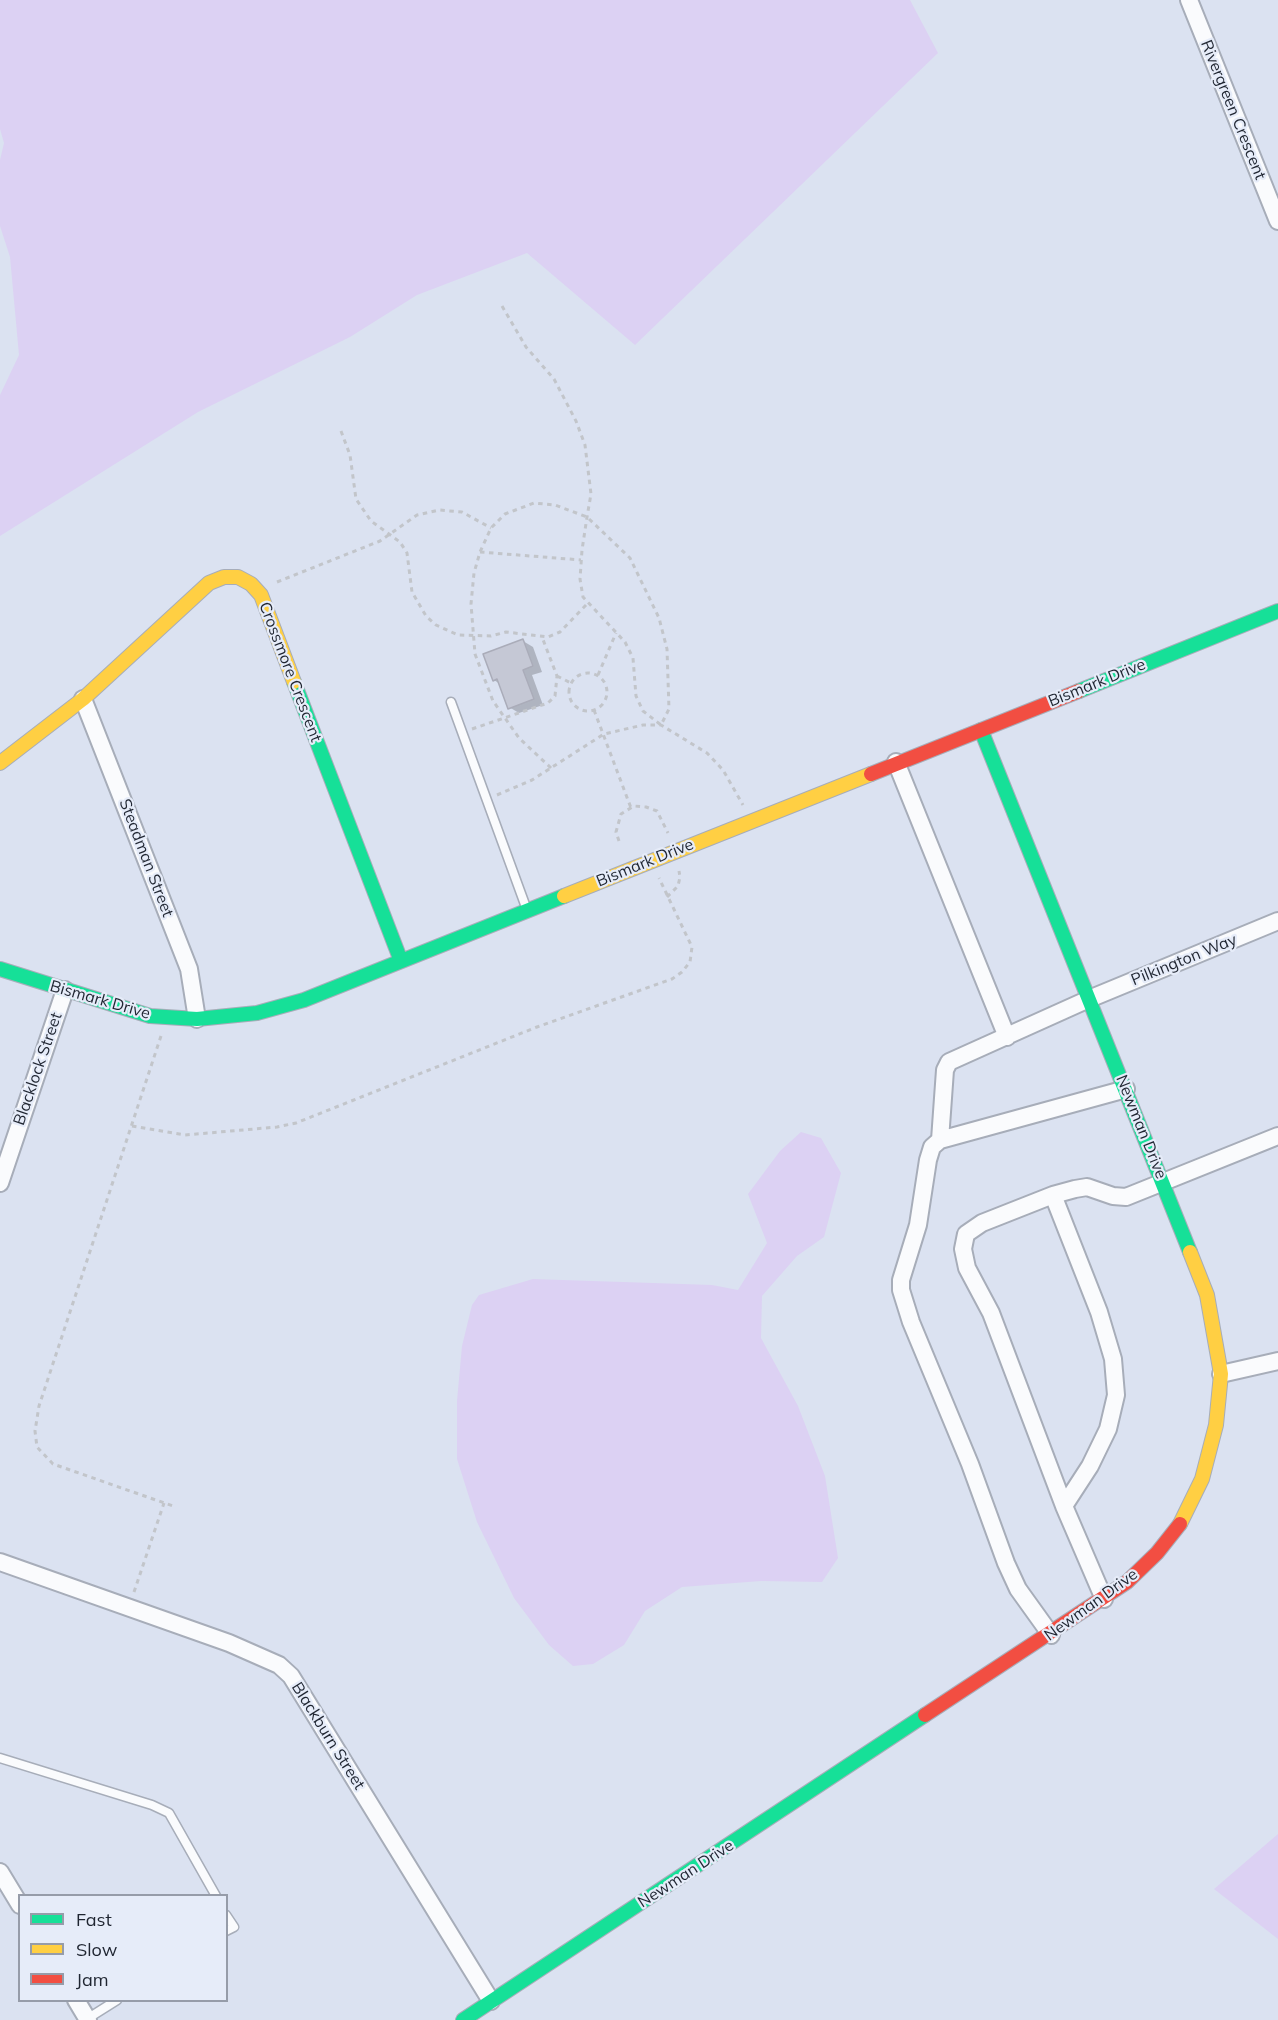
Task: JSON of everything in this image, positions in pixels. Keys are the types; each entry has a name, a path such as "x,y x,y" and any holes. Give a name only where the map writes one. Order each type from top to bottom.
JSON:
{"street":[{"name":"Rivergreen Crescent","path":"1189,0 1278,221"},
{"name":"Crossmore Crescent","path":"0,763 83,699 209,583 224,577 238,577 251,584 261,595 401,961"},
{"name":"Bismark Drive","path":"0,969 150,1016 197,1019 246,1015 285,1005 401,961 1278,610"},
{"name":"Steadman Street","path":"83,699 189,969 197,1019"},
{"name":"Newman Drive","path":"463,2020 1051,1635 1128,1582 1157,1553 1181,1523 1202,1479 1211,1452 1221,1374 1218,1346 1207,1295 981,730"},
{"path":"896,762 1006,1037"},
{"name":"Pilkington Way","path":"940,1140 945,1070 949,1062 1089,999 1278,921"},
{"name":"Blacklock Street","path":"0,1183 65,990"},
{"path":"1051,1635 1018,1589 1005,1563 970,1464 910,1322 901,1290 901,1280 918,1225 928,1160 932,1147 940,1140 1126,1089"},
{"path":"1104,1599 1064,1506 991,1313 967,1268 963,1250 966,1234 981,1223 1053,1195 1087,1187 1113,1196 1126,1197 1278,1136"},
{"path":"1053,1195 1099,1312 1113,1359 1116,1395 1108,1429 1090,1466 1064,1506"},
{"path":"1221,1374 1278,1361"},
{"name":"Blackburn Street","path":"0,1562 229,1642 279,1665 291,1676 491,2001"},
{"path":"0,1872 18,1902"},
{"path":"77,2002 87,2020"}],"lane":[{"path":"451,702 527,910"},
{"path":"0,1758 152,1805 169,1813 215,1894"},
{"path":"228,1918 234,1927 228,1931"},
{"path":"87,2020 115,2002"}],"path":[{"path":"502,306 526,347 554,379 576,421 585,445 591,494 580,579 583,597 625,642 633,658 636,696 643,711 661,725 707,753 723,770 751,820"},
{"path":"341,431 350,455 356,499 371,521 389,534 407,552 412,592 426,616 448,631 473,636 506,632 542,636 560,632 588,603"},
{"path":"551,768 519,738 492,701 475,654 471,604 480,552 491,528 505,514 534,503 555,505 587,517 630,558 659,618 667,649 670,678 669,709 661,725"},
{"path":"277,582 352,553 389,534 417,515 439,510 462,512 491,528"},
{"path":"480,552 582,560"},
{"path":"598,675 616,633"},
{"path":"462,732 548,703 555,696 557,676 542,636"},
{"path":"580,674 598,675 607,691 604,702 594,710 582,710 572,702 569,696 571,683 580,674"},
{"path":"557,676 571,683"},
{"path":"594,710 631,808"},
{"path":"486,799 532,780 578,748 604,734 633,727 661,725"},
{"path":"619,841 616,832 617,823 621,814 631,808 646,807 657,811 668,835"},
{"path":"132,1126 185,1135 277,1127 296,1123 537,1027 672,979 690,962 692,948 652,860"},
{"path":"667,897 678,886 680,877 678,868"},
{"path":"167,1017 39,1406 35,1431 37,1447 53,1464 172,1506"},
{"path":"129,1608 164,1503"}],"shaded area":[{"path":"0,0 910,0 938,53 635,345 527,253 417,295 350,337 198,412 0,536 0,395 19,355 10,257 0,226 0,160 4,143 0,129"},
{"path":"801,1132 821,1138 841,1173 824,1237 797,1256 762,1296 761,1338 798,1406 825,1476 838,1558 822,1582 761,1581 682,1587 645,1611 624,1645 593,1664 573,1666 549,1645 514,1598 477,1522 457,1459 457,1401 462,1346 472,1305 479,1295 533,1279 712,1285 738,1290 767,1243 748,1194 780,1151"},
{"path":"1278,1834 1278,1939 1214,1889"}],"building":[{"path":"523,639 533,666 523,670 534,699 508,709 497,679 493,681 483,654"}],"traffic: fast":[{"path":"1079,691 1278,611"},
{"path":"294,682 401,961"},
{"path":"981,730 1190,1252"},
{"path":"0,969 150,1016 197,1019 257,1013 304,1000 564,896"},
{"path":"463,2020 925,1715"}],"traffic: slow":[{"path":"0,763 83,699 209,583 224,577 238,577 251,584 261,595 294,682"},
{"path":"564,896 871,774"},
{"path":"1180,1524 1202,1479 1216,1425 1221,1374 1207,1295 1190,1252"}],"traffic: jam":[{"path":"871,774 1079,691"},
{"path":"925,1715 1127,1582 1157,1553 1180,1524"}]}
